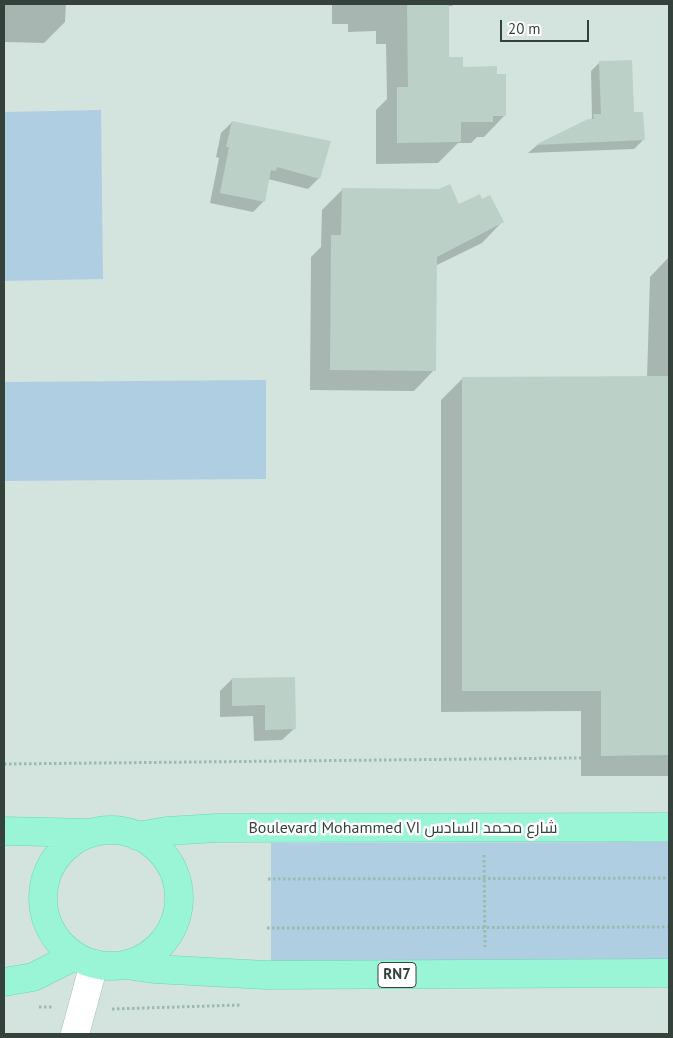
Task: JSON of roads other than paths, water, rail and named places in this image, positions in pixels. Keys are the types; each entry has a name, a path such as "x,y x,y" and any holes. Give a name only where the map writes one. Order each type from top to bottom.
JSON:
{"main road":[{"name":"Boulevard Mohammed VI شارع محمد السادس","path":"137,836 167,831 217,828 669,827"},
{"name":"RN7","path":"4,832 92,833 120,831 148,841 166,858 179,892 179,904 172,928 166,939 148,955 125,965"},
{"name":"RN7","path":"92,833 74,842 58,856 48,874 44,894 46,915 59,942 84,960 110,966 125,965 154,969 266,975 669,973"},
{"name":"RN7","path":"4,982 33,977 84,960"}],"street":[{"path":"75,1034 84,960"}]}
